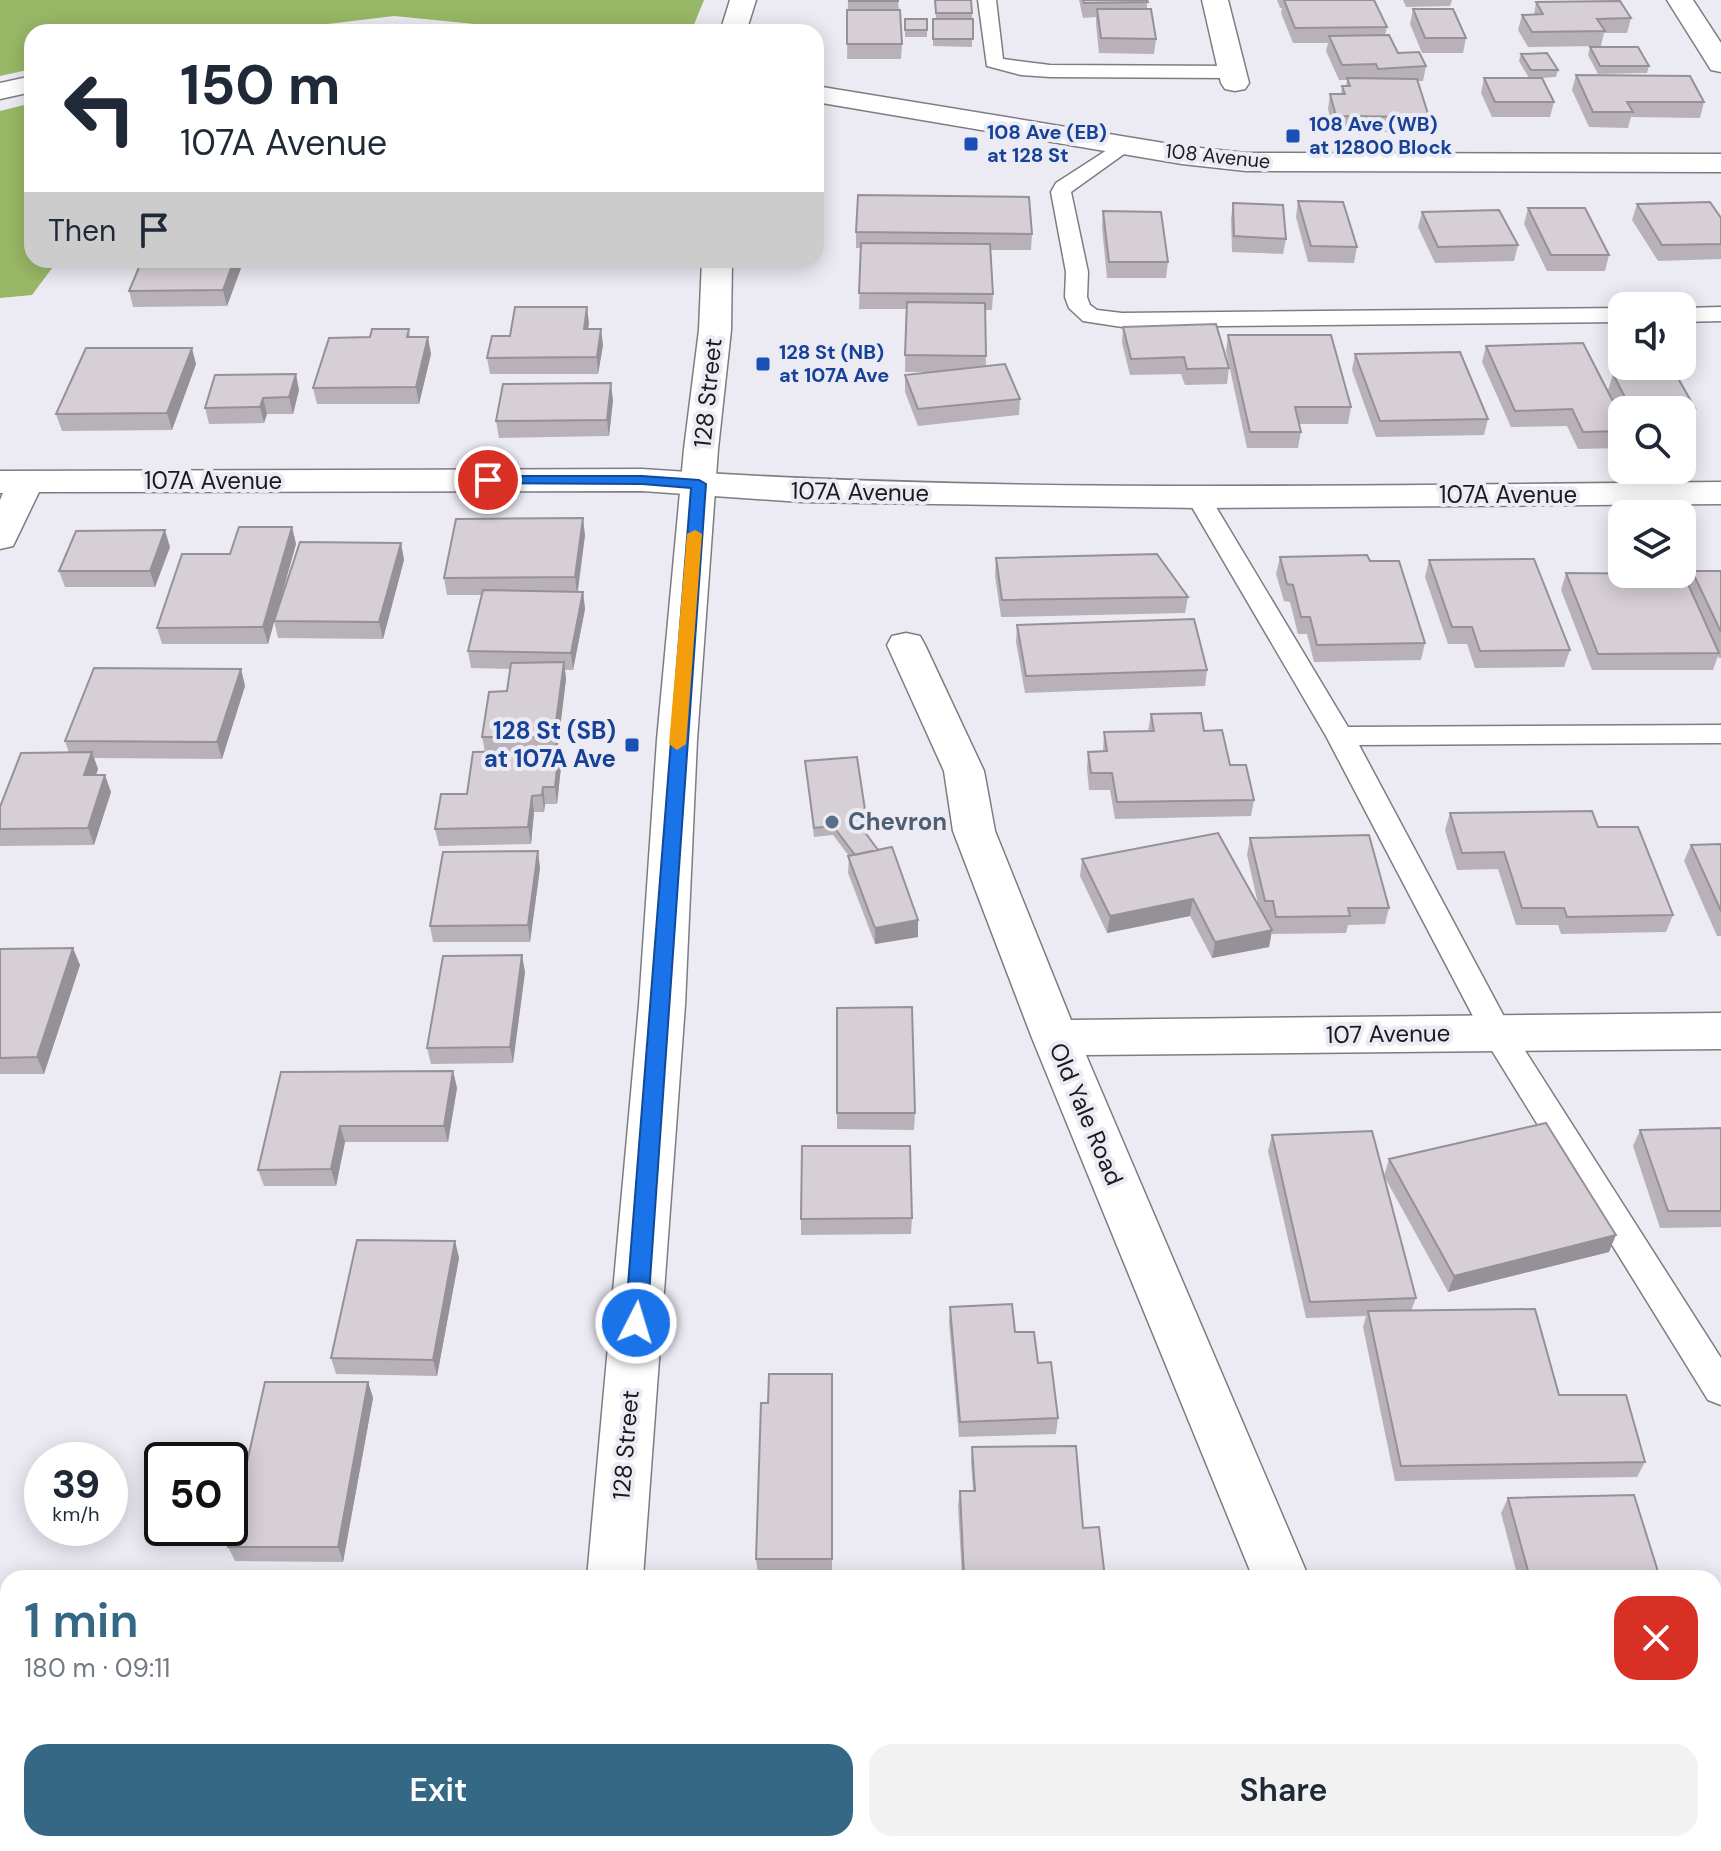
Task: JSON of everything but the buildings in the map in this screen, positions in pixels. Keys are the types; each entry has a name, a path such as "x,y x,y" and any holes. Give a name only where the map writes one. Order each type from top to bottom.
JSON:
{"street":[{"path":"736,24 743,0"},
{"path":"1215,0 1234,77"},
{"path":"1680,0 1721,64"},
{"path":"0,91 24,86"},
{"name":"108 Avenue","path":"824,95 1246,162 1721,163"},
{"name":"128 Street","path":"616,1570 661,1021 677,740 715,330 717,268"},
{"name":"107A Avenue","path":"13,482 642,480 802,491 1198,497 1721,493"},
{"path":"0,538 13,482"},
{"name":"Old Yale Road","path":"906,645 964,771 974,831 1055,1038 1278,1570"},
{"name":"107 Avenue","path":"1055,1038 1721,1031"}],"lane":[{"path":"987,0 994,62 1006,67 1234,77"},
{"path":"1124,145 1063,187 1061,192 1077,272 1076,297 1080,308 1091,316 1122,320 1608,315"},
{"path":"1696,315 1721,314"},
{"path":"1198,497 1340,736 1497,1032 1721,1389"},
{"path":"1340,736 1721,734"}],"green space":[{"path":"0,0 704,0 694,24 476,24 394,16 328,24 24,24 24,71 0,76"},
{"path":"24,105 24,268 52,268 32,295 0,298 0,111"}],"slow traffic":[{"path":"677,744 695,534"}],"place":[{"name":"108 Ave (WB) at 12800 Block","path":"1293,136"},
{"name":"108 Ave (EB) at 128 St","path":"971,144"},
{"name":"128 St (NB) at 107A Ave","path":"763,364"},
{"name":"128 St (SB) at 107A Ave","path":"632,745"},
{"name":"Chevron","path":"832,822"}],"route":[{"path":"488,480 642,480 699,484 677,740 662,1005 636,1323"}]}
